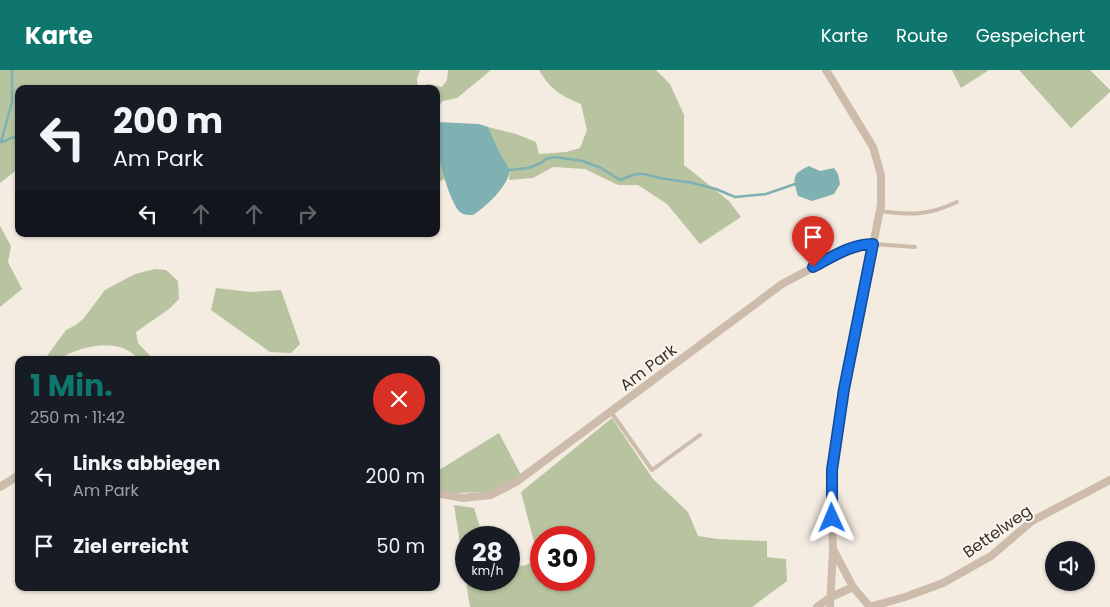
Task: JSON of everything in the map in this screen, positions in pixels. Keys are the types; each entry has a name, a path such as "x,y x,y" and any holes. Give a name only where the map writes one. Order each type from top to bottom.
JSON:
{"street":[{"path":"826,70 873,147 881,175 879,211 844,389 832,470 833,549 830,607"},
{"name":"Am Park","path":"440,494 463,498 492,495 516,482 782,284 844,251 862,244 873,244"},
{"path":"0,487 15,478"},
{"name":"Bettelweg","path":"870,607 943,583 991,556 1032,520 1110,480"},
{"path":"833,549 853,586 870,607"},
{"path":"817,607 831,597 853,586"}],"lane":[{"path":"879,211 923,214 940,210 957,202"},
{"path":"873,244 915,247"},
{"path":"610,412 652,470 700,435"}],"green space":[{"path":"0,70 420,70 417,79 418,85 15,85 15,171 0,183"},
{"path":"448,70 491,70 457,98 443,101 440,104 440,87 442,87 447,80"},
{"path":"539,70 656,70 670,84 684,115 684,165 729,201 741,217 700,244 667,204 638,185 618,185 585,169 553,167 533,178 509,180 510,170 488,127 516,134 536,142 539,154 566,152 580,148 587,130 581,104 557,91 547,82"},
{"path":"952,70 989,70 961,88"},
{"path":"1019,70 1090,70 1110,92 1071,128"},
{"path":"440,156 445,179 440,181"},
{"path":"0,226 11,246 8,262 22,289 0,307"},
{"path":"155,269 166,270 178,281 179,299 169,309 136,332 138,343 150,356 134,356 122,348 101,346 79,350 64,356 47,356 66,330 84,318 105,290 135,274"},
{"path":"216,288 251,292 281,290 300,344 291,353 270,352 211,310"},
{"path":"612,418 653,479 688,512 698,536 717,539 767,541 767,557 786,559 787,581 752,607 470,607 467,591 520,591 520,566 530,564 530,591 595,591 595,526 530,526 521,492"},
{"path":"499,433 521,475 492,492 455,493 440,491 440,470"},
{"path":"454,505 474,508 480,526 457,526"}],"water":[{"path":"440,122 479,124 488,127 510,170 501,189 473,215 460,212 454,204 440,159"},
{"path":"809,166 820,171 834,168 838,174 840,184 834,194 812,201 798,196 795,185 796,175"}],"waterway":[{"path":"1,142 12,102 12,70"},
{"path":"2,142 15,137"},
{"path":"510,170 528,168 554,157 583,161 601,168 620,180 636,174 644,174 693,183 716,189 735,197 766,194 795,184"}],"route":[{"path":"813,267 862,244 873,244 844,389 832,470 832,518"}]}
